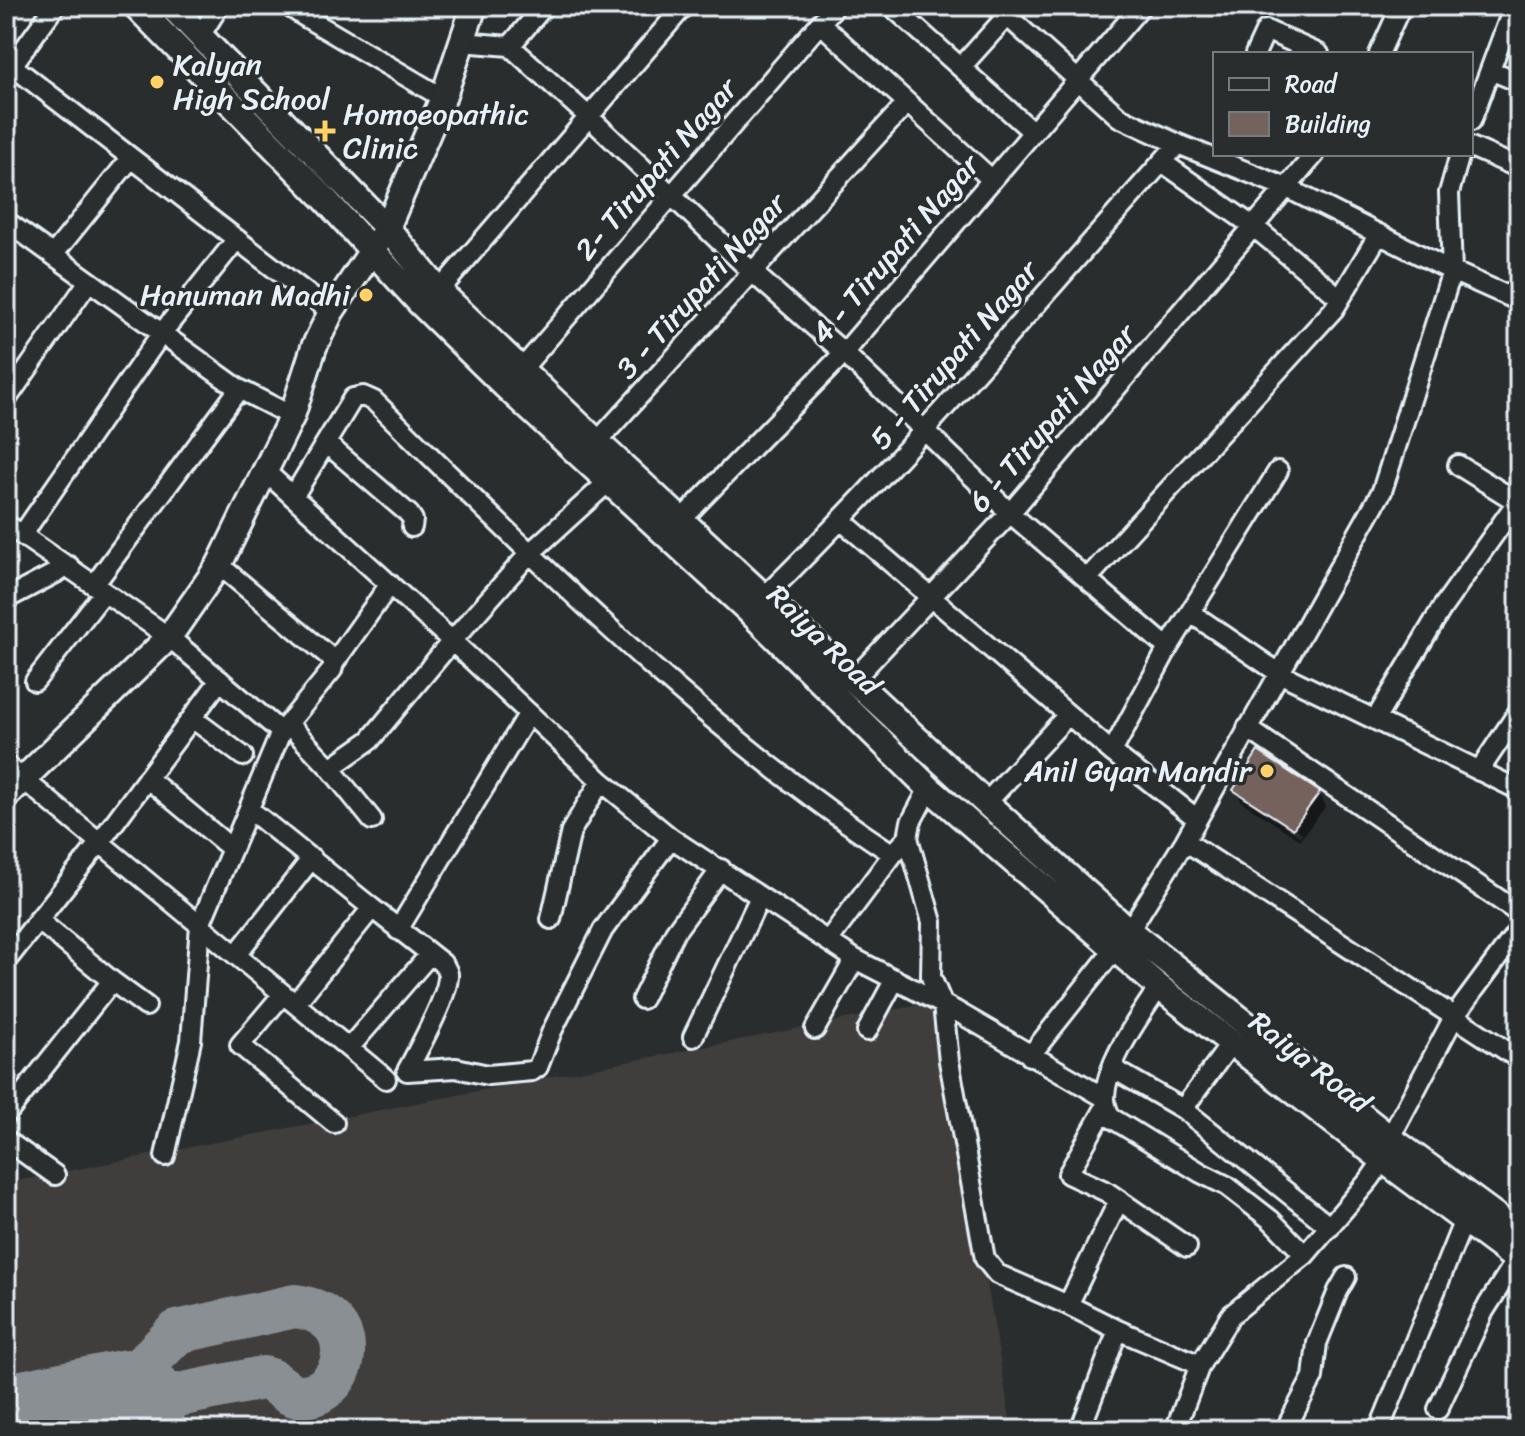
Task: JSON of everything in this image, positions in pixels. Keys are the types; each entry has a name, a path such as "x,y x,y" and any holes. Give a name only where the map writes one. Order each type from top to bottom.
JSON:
{"street":[{"path":"55,6 8,67 331,312"},
{"name":"Raiya Road","path":"136,6 494,376 616,474 681,520 765,596 986,803 1121,940 1159,987 1232,1042 1387,1149 1519,1233"},
{"name":"Raiya Road","path":"171,6 387,228 439,291 597,442 616,474 748,610 929,788 1387,1149 1464,1220 1518,1260"},
{"path":"200,36 219,6"},
{"path":"288,6 308,12 443,98"},
{"path":"386,1079 100,842 12,780 169,637 219,565 292,416 314,347 331,312 387,228 443,98 474,6"},
{"path":"510,46 544,6"},
{"path":"439,291 684,6"},
{"name":"2- Tirupati Nagar","path":"521,370 835,6"},
{"name":"4 - Tirupati Nagar","path":"681,520 844,353 1141,6"},
{"path":"1380,52 1401,6"},
{"path":"1473,116 1514,6"},
{"path":"896,10 1033,132"},
{"path":"961,67 1002,11 1119,117 1178,144 1212,149"},
{"path":"820,23 991,179"},
{"path":"1256,52 1266,30 1315,52"},
{"path":"461,42 510,46 751,271 844,353 1010,513 1168,648"},
{"path":"1490,70 1519,82"},
{"name":"3 - Tirupati Nagar","path":"597,442 906,104"},
{"name":"5 - Tirupati Nagar","path":"765,596 842,521 925,432 1178,144"},
{"path":"1473,148 1519,168"},
{"path":"1225,156 1452,271 1519,301"},
{"name":"6 - Tirupati Nagar","path":"854,679 1010,513 1313,156"},
{"path":"1030,1056 1121,940 1185,841 1382,491 1452,271 1449,193 1459,156"},
{"path":"53,255 131,158"},
{"path":"1162,162 1254,227 1340,298"},
{"path":"8,225 239,389 292,416"},
{"path":"1087,579 1334,309 1379,234"},
{"path":"237,239 161,334 14,530 169,637 285,728 330,768 372,820"},
{"path":"6,400 89,281"},
{"path":"35,681 239,389"},
{"path":"293,497 353,398 363,396 374,401 530,553 692,700 835,816 893,854"},
{"path":"326,443 409,514 413,520 412,527"},
{"path":"1375,720 1442,608 1518,502 1458,465"},
{"path":"1112,752 1168,648 1278,471"},
{"path":"266,472 601,781 671,838 855,959 943,1005 1105,1102 1110,1117 1227,1186 1271,1220 1305,1255"},
{"path":"330,768 370,740 530,553 616,474"},
{"path":"842,521 1112,752 1196,818"},
{"path":"219,565 334,663"},
{"path":"6,599 69,566"},
{"path":"165,1156 191,1041 200,925 285,728 332,670 390,584"},
{"path":"1191,613 1279,673 1519,790"},
{"path":"6,961 100,842 220,680"},
{"path":"1479,771 1519,711"},
{"path":"398,930 529,713"},
{"path":"986,803 1068,715"},
{"path":"192,718 243,756"},
{"path":"1247,728 1519,913"},
{"path":"147,778 232,849"},
{"path":"551,919 571,831 601,781"},
{"path":"929,788 911,822 908,838 932,922 931,977 943,1005 949,1061 985,1259 997,1274 1200,1365"},
{"path":"249,809 442,963 449,978 407,1071 456,1068 488,1075 532,1071 538,1067 552,1031 603,930 671,838"},
{"path":"828,941 908,838"},
{"path":"1185,841 1519,1059"},
{"path":"236,955 312,858"},
{"path":"642,999 675,932 721,869"},
{"path":"693,1037 760,897"},
{"path":"334,1123 240,1045 289,999 372,908"},
{"path":"38,920 146,1006"},
{"path":"1175,1430 1200,1365 1231,1315 1305,1255 1330,1227 1387,1149 1454,1017 1519,929"},
{"path":"349,1048 430,954"},
{"path":"815,1029 855,959"},
{"path":"867,1031 895,979"},
{"path":"6,1115 112,981"},
{"path":"1159,987 1128,1035 1112,1068 1105,1102 1068,1174 1119,1200 1187,1247"},
{"path":"1183,1109 1232,1042"},
{"path":"1112,1068 1183,1109 1330,1227"},
{"path":"6,1140 55,1175"},
{"path":"1068,1305 1119,1200"},
{"path":"1379,1430 1464,1220"},
{"path":"1438,1409 1484,1311 1518,1260"},
{"path":"1285,1430 1313,1377 1317,1343 1346,1277"},
{"path":"1080,1430 1118,1330"}],"shaded area":[{"path":"939,1001 1012,1430 6,1430 6,1183"}],"building":[{"name":"Anil Gyan Mandir","path":"1258,751 1320,792 1293,829 1233,790"}],"taxiway":[{"path":"98,1412 177,1332 295,1306 318,1312 333,1324 341,1339 343,1355 339,1370 330,1384 317,1393 294,1395 262,1378 130,1405"}],"runway":[{"path":"6,1430 130,1405"}],"place":[{"name":"Kalyan High School","path":"157,82"},
{"name":"Homoeopathic Clinic","path":"325,131"},
{"name":"Hanuman Madhi","path":"366,295"},
{"name":"Anil Gyan Mandir","path":"1267,771"}]}
